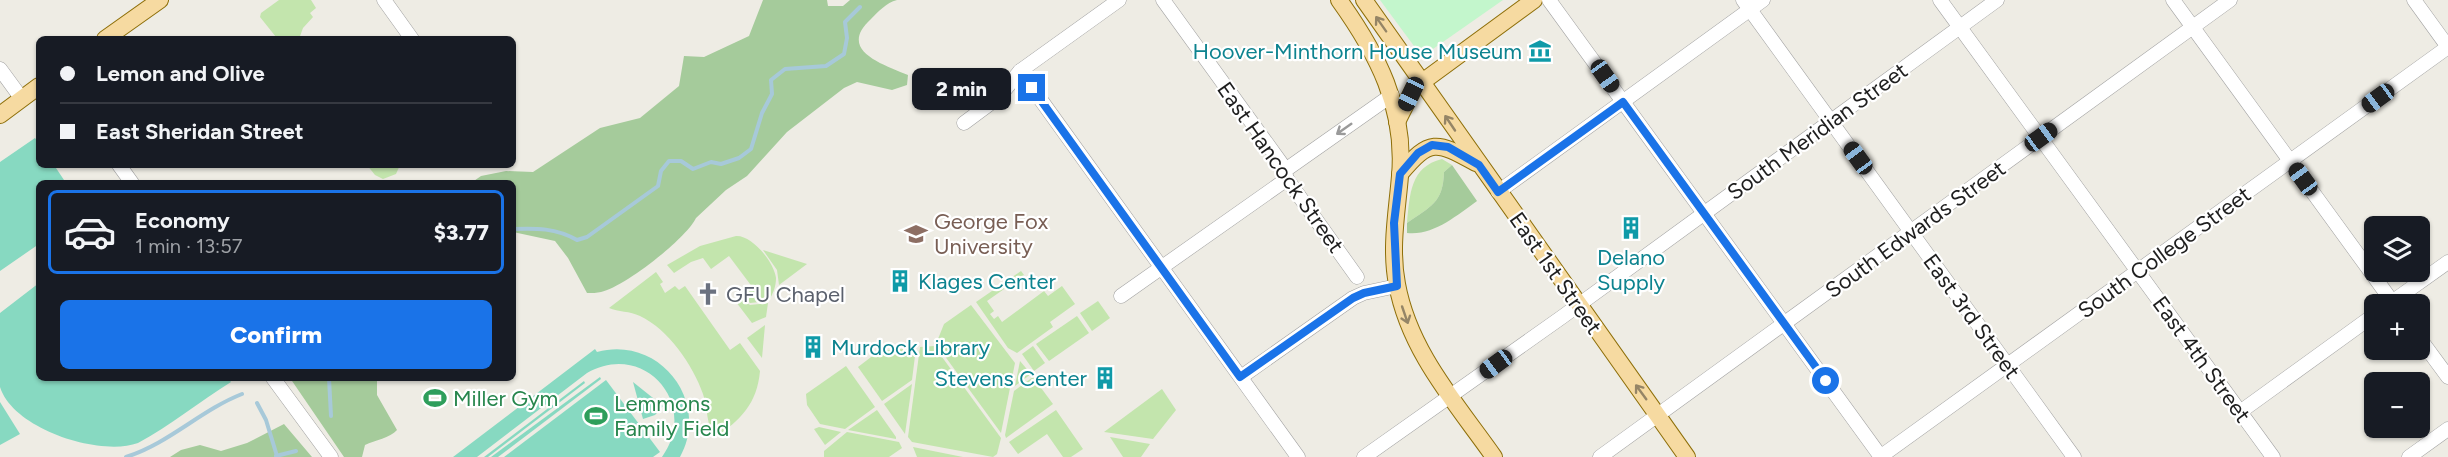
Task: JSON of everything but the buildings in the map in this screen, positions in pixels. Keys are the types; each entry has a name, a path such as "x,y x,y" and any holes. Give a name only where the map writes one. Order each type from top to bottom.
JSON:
{"main road":[{"path":"109,36 160,0"},
{"path":"1339,0 1374,53 1392,95 1397,122 1400,174 1394,223 1397,286 1403,310 1415,340 1450,396 1494,457"},
{"name":"East 1st Street","path":"1364,0 1687,457"},
{"path":"1397,122 1411,94 1422,82 1534,0"},
{"path":"1361,31 1390,56 1404,73 1422,82"},
{"path":"0,115 36,88"},
{"path":"1400,174 1418,153 1432,145 1448,147 1479,165"}],"street":[{"path":"384,0 409,36"},
{"path":"964,123 999,97 1020,71 1119,0"},
{"name":"East Hancock Street","path":"1163,0 1281,163 1286,175 1357,277"},
{"path":"1550,0 1880,457"},
{"path":"1498,192 1623,102 1747,5 1763,0"},
{"name":"East 4th Street","path":"1940,0 2273,457"},
{"name":"South Meridian Street","path":"1364,457 1578,305 1997,0"},
{"path":"2173,0 2385,294"},
{"name":"South Edwards Street","path":"1600,457 2230,0"},
{"path":"2414,0 2448,47"},
{"name":"East 3rd Street","path":"1747,5 2074,457"},
{"name":"South College Street","path":"1880,457 2448,47"},
{"path":"0,69 22,99"},
{"path":"1020,71 1298,457"},
{"path":"1121,296 1392,95"},
{"path":"2405,294 2448,262"},
{"path":"1240,377 1353,298 1364,293 1397,286"},
{"path":"2240,412 2364,322"},
{"path":"2430,353 2448,377"},
{"path":"275,381 331,457"},
{"path":"2409,457 2448,429"}],"green space":[{"path":"279,0 311,0 316,8 310,13 313,17 303,28 300,36 275,36 260,17 261,13"},
{"path":"763,0 827,0 828,6 843,6 850,0 897,0 886,5 871,19 862,30 859,39 861,47 876,61 908,75 907,85 892,90 857,82 844,88 787,132 747,176 726,190 668,249 639,272 601,292 587,293 568,258 555,241 516,233 516,180 475,180 481,176 506,171 533,172 600,128 640,118 679,86 684,56 704,57 749,36"},
{"path":"1380,0 1503,0 1430,51 1423,53 1414,46"},
{"path":"35,138 36,168 56,168 64,180 36,180 36,246 0,271 0,162"},
{"path":"1442,159 1452,165 1444,172 1438,197 1429,208 1407,223 1411,192 1418,175 1423,168"},
{"path":"1452,165 1477,201 1435,228 1407,233 1407,223 1429,208 1438,197 1444,172"},
{"path":"369,168 399,168 396,174 383,179 375,175"},
{"path":"736,236 749,240 767,257 776,278 769,301 750,303 743,296 753,288 729,256 711,269 703,258 691,262 674,273 667,265 700,246"},
{"path":"763,250 807,264 779,285 777,270"},
{"path":"1021,271 1024,275 987,301 994,311 990,314 994,319 998,316 1002,322 1044,291 1048,296 1062,286 1075,304 1050,322 1053,327 1017,353 1008,348 976,302"},
{"path":"656,272 663,282 660,284 665,293 675,286 679,290 685,286 730,350 740,343 760,371 755,393 746,410 715,438 699,383 686,360 670,339 650,322 636,314 609,308"},
{"path":"36,285 36,381 231,382 138,443 102,446 81,443 39,427 8,402 0,387 0,313"},
{"path":"741,298 750,305 768,303 766,317 752,323 736,302"},
{"path":"1098,301 1110,318 1092,331 1080,313"},
{"path":"971,305 1015,363 1001,433 936,344 944,324"},
{"path":"1077,316 1089,333 1049,361 1036,344"},
{"path":"765,325 762,358 747,338"},
{"path":"934,346 1001,438 997,454 993,457 912,442 908,437 920,347"},
{"path":"1033,346 1045,363 1034,371 1022,354"},
{"path":"916,348 912,380 882,401 858,367 879,351"},
{"path":"595,349 597,352 620,349 640,353 659,363 673,377 684,395 689,415 688,436 680,457 662,457 672,437 674,417 670,398 660,383 646,371 628,365 608,365 587,373 477,457 453,457"},
{"path":"1020,361 1031,374 1015,386"},
{"path":"846,366 875,407 845,429 820,424 807,405 806,394"},
{"path":"600,377 601,379 498,457 491,457"},
{"path":"1033,377 1053,404 1006,438 1014,391"},
{"name":"Lemmons Family Field","path":"606,380 660,452 653,457 504,457"},
{"path":"292,381 377,381 377,395 397,430 365,445 362,457 344,457"},
{"path":"584,381 585,383 488,457 484,457"},
{"path":"633,382 663,406 655,415 643,419"},
{"path":"912,384 905,434 884,404"},
{"path":"1162,389 1176,410 1153,439 1104,432"},
{"path":"0,402 20,434 0,445"},
{"path":"877,410 896,439 848,430"},
{"path":"1056,410 1083,449 1071,457 1063,457 1047,434 1018,454 1009,442"},
{"path":"284,424 312,457 170,457 181,450 200,445 221,451 247,443"},
{"path":"819,427 841,432 825,445 814,429"},
{"path":"847,432 899,442 902,448 889,457 824,457 824,451"},
{"path":"1110,437 1150,444 1141,457 1123,457"},
{"path":"913,447 963,457 917,457"}],"waterway":[{"path":"516,229 546,230 577,240 587,237 658,186 661,171 669,161 681,161 693,169 711,162 721,164 739,158 751,149 762,113 772,94 771,80 785,69 826,66 844,54 847,38 845,22 860,7"},
{"path":"329,381 331,416"},
{"path":"126,457 156,444 212,409 242,394"},
{"path":"257,403 266,420 277,456"},
{"path":"276,456 296,451"}],"place":[{"name":"Hoover-Minthorn House Museum","path":"1540,51"},
{"name":"Delano Supply","path":"1631,228"},
{"name":"George Fox University","path":"916,234"},
{"name":"Klages Center","path":"900,281"},
{"name":"GFU Chapel","path":"708,294"},
{"name":"Murdock Library","path":"813,347"},
{"name":"Stevens Center","path":"1105,378"},
{"name":"Miller Gym","path":"435,398"},
{"name":"Lemmons Family Field","path":"596,416"}],"route":[{"path":"1032,88 1240,377 1353,298 1364,293 1397,286 1394,270 1394,223 1400,174 1424,148 1432,145 1448,147 1479,165 1498,192 1623,102 1826,381"}]}
